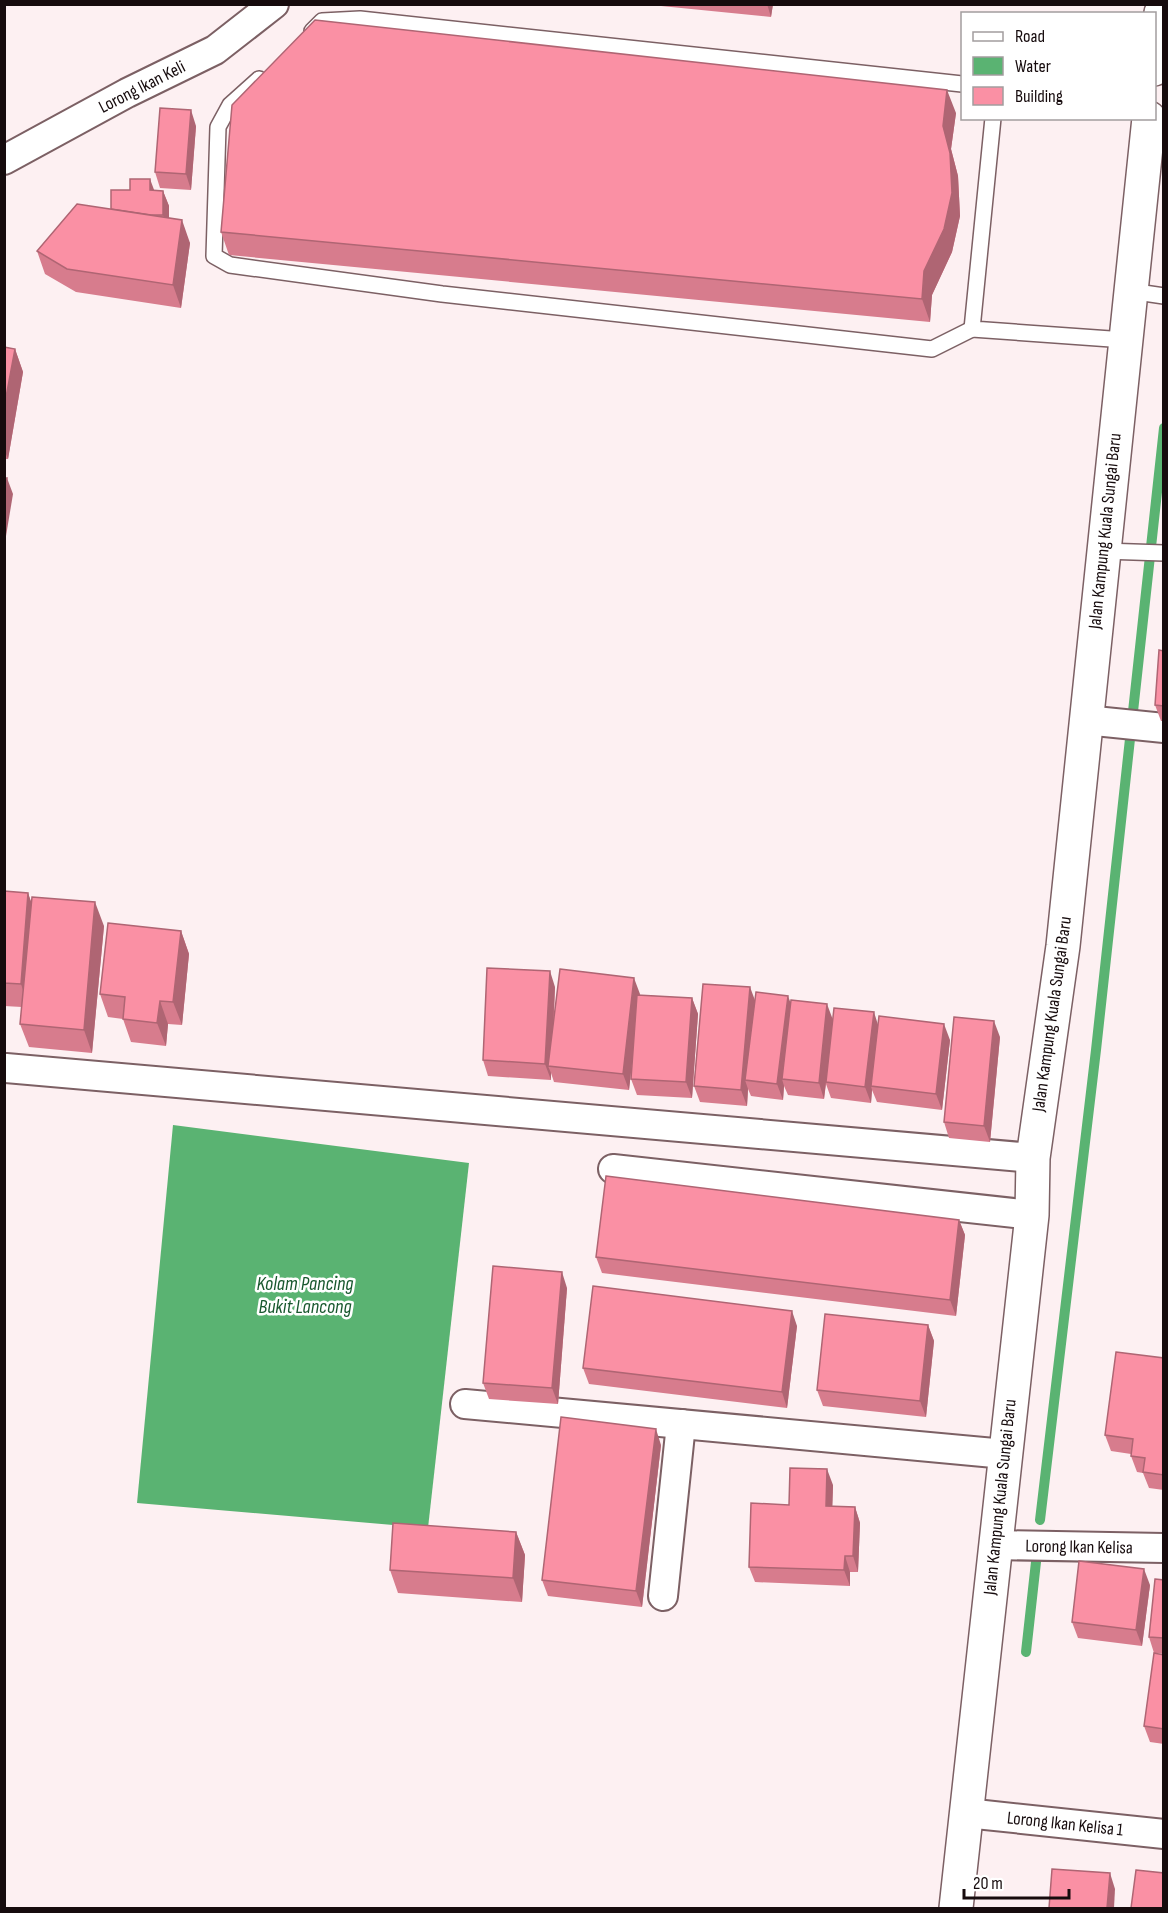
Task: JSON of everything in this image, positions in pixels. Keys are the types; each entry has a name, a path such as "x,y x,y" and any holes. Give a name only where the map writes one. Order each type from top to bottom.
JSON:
{"street":[{"name":"Lorong Ikan Keli","path":"4,160 127,93 215,50 274,4"},
{"path":"1156,61 1162,11"},
{"name":"Jalan Kampung Kuala Sungai Baru","path":"956,1908 1032,1215 1033,1158 1063,946 1099,720 1125,339 1149,294 1149,120"},
{"path":"1099,720 1156,727"},
{"path":"6,1068 1033,1158"},
{"path":"614,1169 1032,1215"},
{"path":"465,1404 1005,1454"},
{"path":"663,1596 681,1424"},
{"name":"Lorong Ikan Kelisa","path":"995,1545 1164,1548"},
{"name":"Lorong Ikan Kelisa 1","path":"966,1813 1164,1834"}],"lane":[{"path":"297,44 322,21 360,19 961,84"},
{"path":"272,67 230,105 218,127 214,256 230,265 442,294 932,349 972,329 1125,339"},
{"path":"972,329 993,120"},
{"path":"1112,551 1158,552"}],"water":[{"name":"Kolam Pancing Bukit Lancong","path":"173,1125 469,1163 428,1528 137,1503"}],"building":[{"path":"315,20 947,90 943,126 950,153 952,193 944,229 924,271 922,299 221,232 232,105"},
{"path":"160,108 191,110 186,174 155,172"},
{"path":"130,179 150,179 150,190 163,191 163,215 111,209 111,190 130,190"},
{"path":"77,204 182,220 173,285 67,269 37,251"},
{"path":"4,347 15,349 4,408"},
{"path":"4,478 7,478 4,496"},
{"path":"1159,650 1164,651 1164,706 1155,705"},
{"path":"4,891 28,893 21,984 4,983"},
{"path":"32,897 95,902 84,1030 20,1024"},
{"path":"108,923 181,931 173,1002 160,1001 157,1023 123,1019 125,997 100,994"},
{"path":"487,968 550,971 545,1064 483,1060"},
{"path":"560,969 634,978 623,1074 548,1066"},
{"path":"703,984 750,987 741,1090 694,1086"},
{"path":"756,992 788,996 777,1084 745,1080"},
{"path":"637,995 692,998 686,1082 631,1079"},
{"path":"791,1000 827,1004 819,1083 782,1079"},
{"path":"834,1008 874,1012 865,1087 826,1082"},
{"path":"879,1016 944,1024 936,1094 871,1086"},
{"path":"954,1017 994,1021 984,1126 944,1122"},
{"path":"606,1176 959,1220 950,1300 596,1257"},
{"path":"493,1266 562,1272 552,1388 483,1383"},
{"path":"593,1286 792,1311 782,1392 583,1368"},
{"path":"825,1314 928,1325 920,1401 817,1390"},
{"path":"1116,1352 1164,1358 1164,1475 1143,1472 1145,1458 1131,1456 1133,1439 1105,1435"},
{"path":"561,1417 656,1429 636,1591 542,1580"},
{"path":"790,1468 827,1469 826,1506 855,1507 853,1556 845,1556 844,1570 749,1567 751,1503 789,1505"},
{"path":"393,1523 516,1532 513,1578 390,1570"},
{"path":"1079,1561 1144,1569 1136,1630 1072,1622"},
{"path":"1155,1579 1164,1580 1164,1638 1149,1637"},
{"path":"1154,1653 1164,1655 1164,1729 1144,1726"},
{"path":"1052,1869 1110,1873 1107,1908 1049,1908"},
{"path":"1136,1870 1164,1873 1164,1908 1131,1908"}],"waterway":[{"path":"1040,1520 1096,1050 1164,428"},
{"path":"1026,1652 1037,1553"}]}
